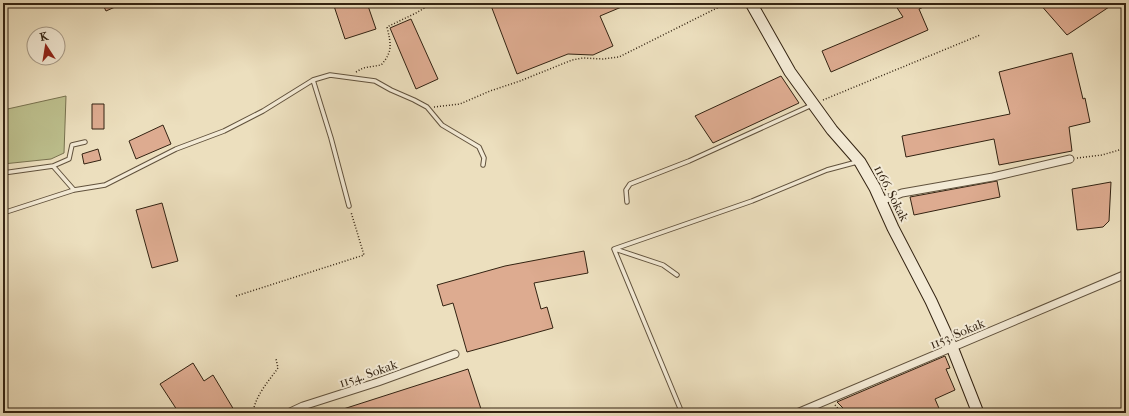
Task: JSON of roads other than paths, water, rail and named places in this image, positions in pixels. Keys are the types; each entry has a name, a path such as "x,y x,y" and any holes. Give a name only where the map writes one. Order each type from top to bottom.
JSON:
{"street":[{"name":"1166. Sokak","path":"751,3 790,72 832,130 860,162 931,302 952,347 978,413"},
{"path":"881,201 902,193 993,177 1070,159"},
{"name":"1153. Sokak","path":"797,413 1126,274"},
{"name":"1154. Sokak","path":"288,413 302,406 378,382 455,354"}],"lane":[{"path":"3,214 74,190 105,185 176,149 224,131 263,111 313,80 330,74 375,81 427,107 442,124 479,147 484,158 483,165"},
{"path":"313,80 331,138 349,206"},
{"path":"627,202 626,190 630,184 689,161 813,104"},
{"path":"3,173 53,166 69,159 72,145 85,142"},
{"path":"614,249 752,200 827,170 860,162"},
{"path":"53,166 74,190"},
{"path":"614,249 663,265 677,275"},
{"path":"614,249 682,413"}]}
